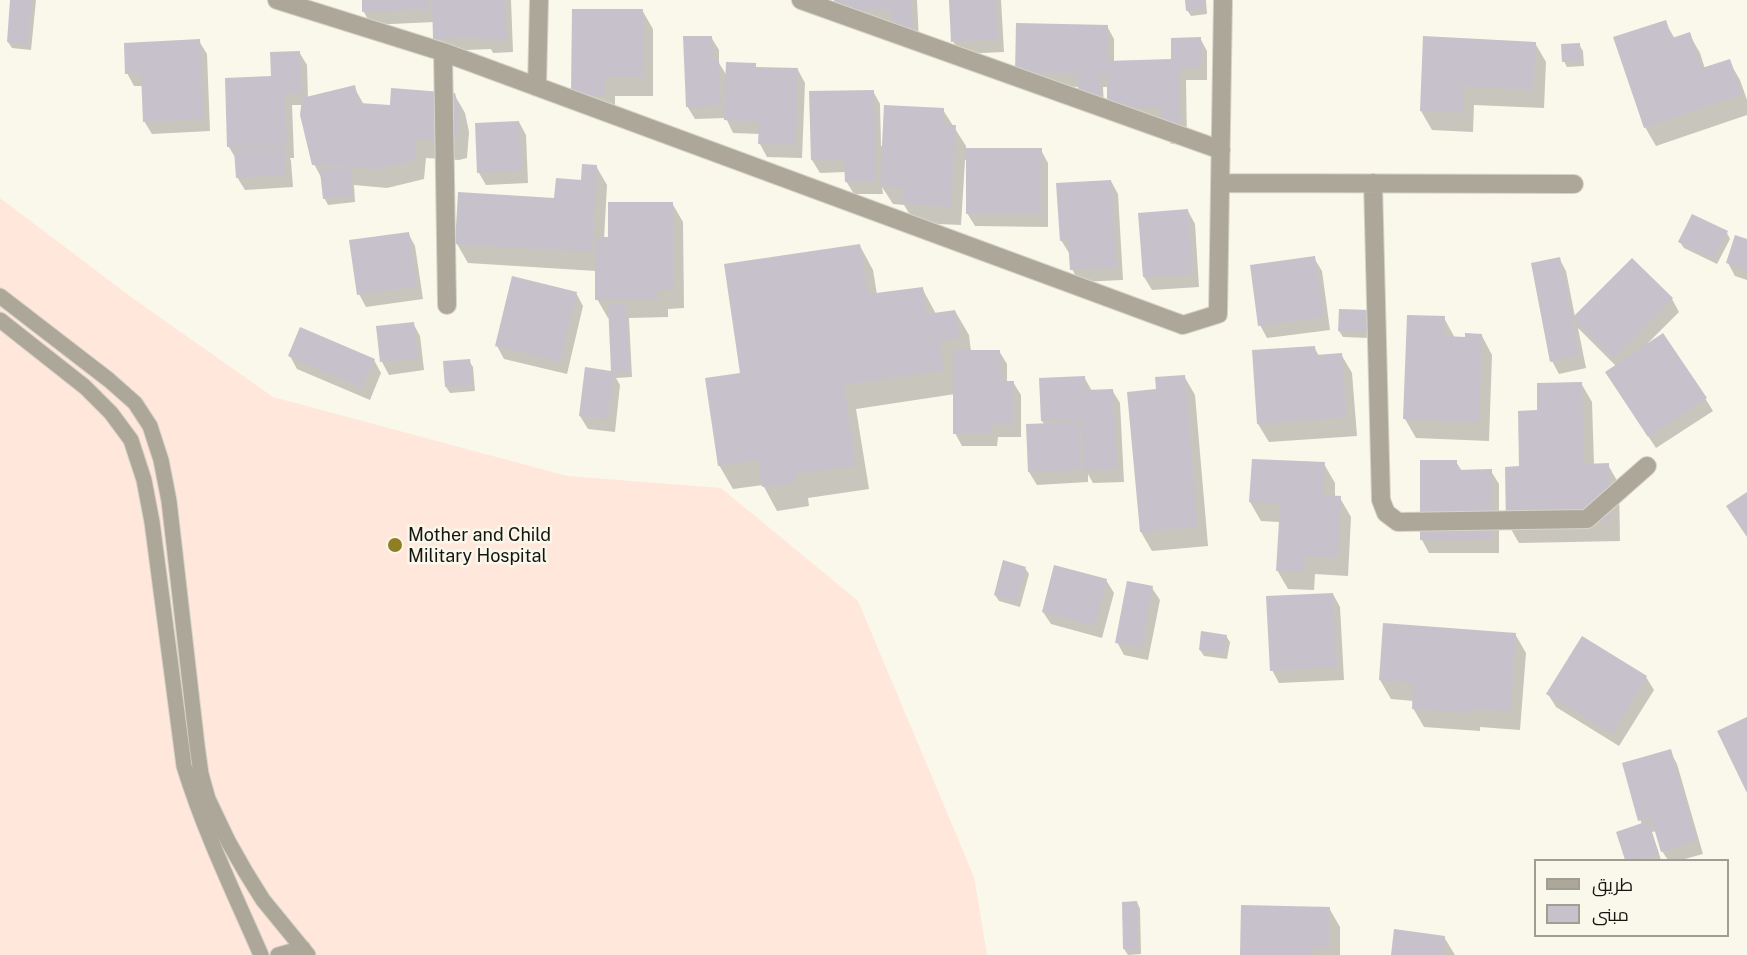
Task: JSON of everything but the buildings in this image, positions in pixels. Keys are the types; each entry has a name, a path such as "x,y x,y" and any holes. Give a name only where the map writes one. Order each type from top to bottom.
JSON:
{"street":[{"path":"277,0 443,52 1183,325 1218,314 1223,0"},
{"path":"537,87 539,0"},
{"path":"801,0 1221,150"},
{"path":"443,52 447,306"},
{"path":"1220,183 1574,184"},
{"path":"1373,183 1381,500 1386,513 1398,522 1587,519 1647,466"}],"lane":[{"path":"0,296 109,380 135,404 150,426 161,460 169,501 197,745 201,774 208,799 245,872 263,900 305,952"},
{"path":"0,320 85,387 111,413 131,440 144,480 152,522 184,766 195,804 261,955"},
{"path":"278,955 305,952"}],"shaded area":[{"name":"Mother and Child Military Hospital","path":"0,198 131,297 273,397 567,476 721,488 858,601 974,877 987,955 0,955"}],"place":[{"name":"Mother and Child Military Hospital","path":"395,545"}]}
